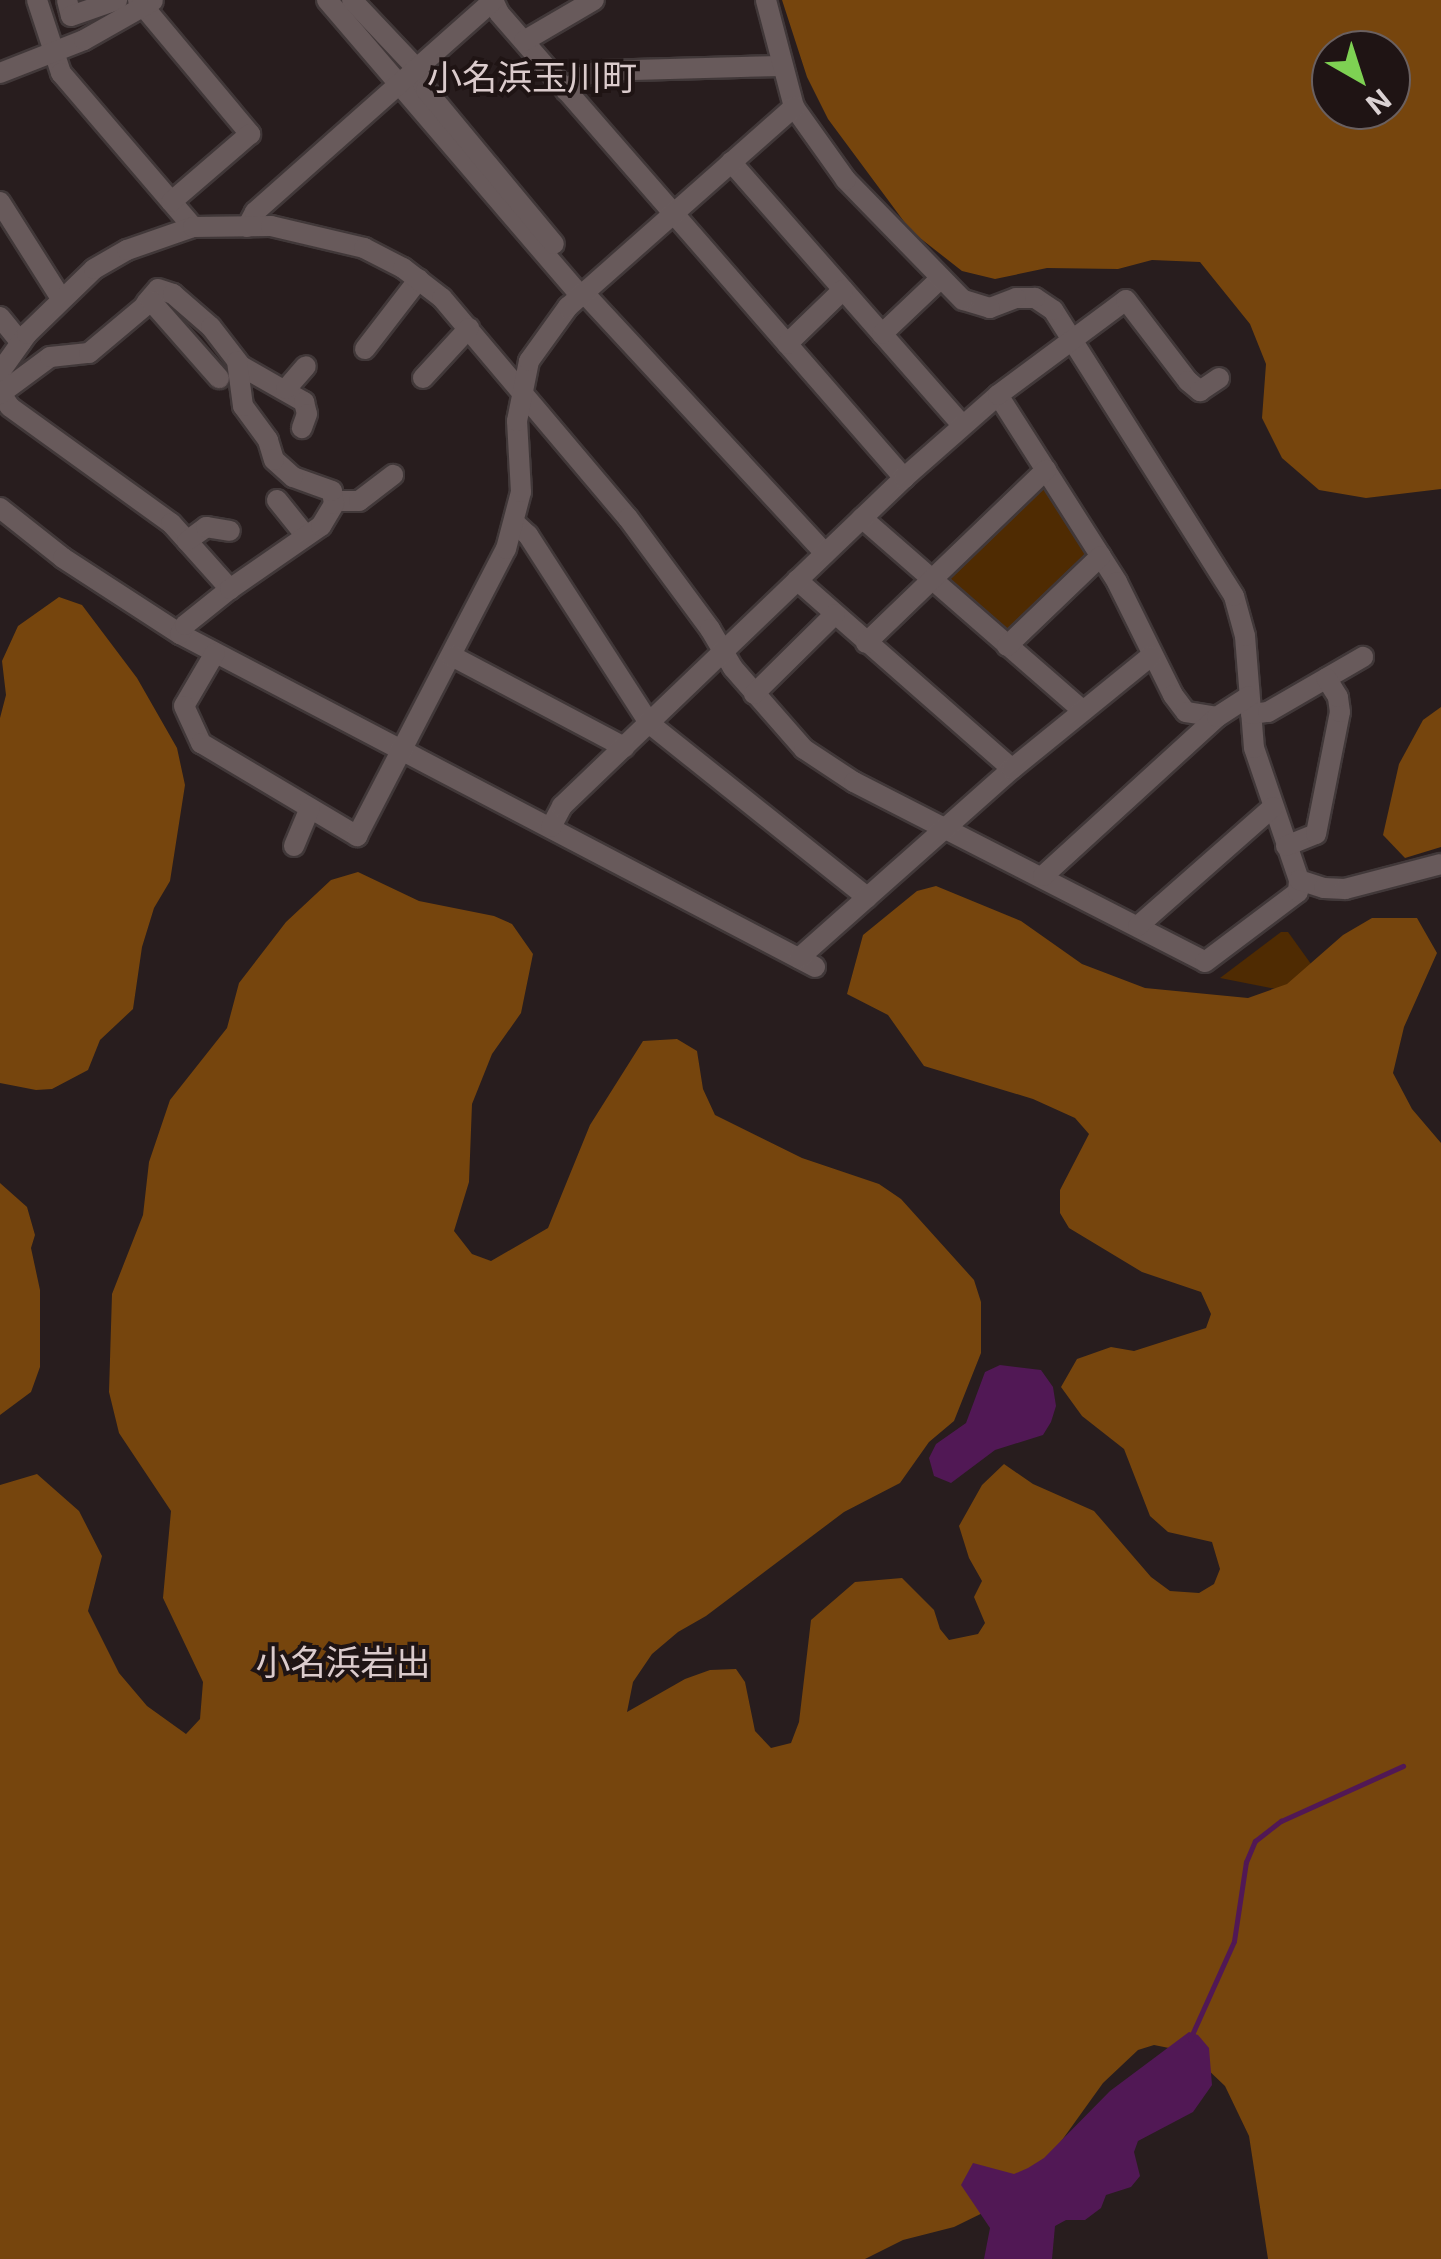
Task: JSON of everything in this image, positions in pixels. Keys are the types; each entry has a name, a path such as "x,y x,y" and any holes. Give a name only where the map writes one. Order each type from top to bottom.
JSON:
{"street":[{"path":"38,0 61,73 194,227"},
{"path":"67,0 72,16 117,0"},
{"path":"327,0 585,292 826,553"},
{"path":"352,0 416,68 426,90 585,292"},
{"path":"247,227 256,212 493,0 566,91 904,478"},
{"path":"524,41 594,0"},
{"path":"0,372 60,297 94,269 127,250 194,227 247,227 330,238 364,248 419,279 469,328 628,518 754,694 804,749 854,782 1206,962 1298,892 1299,880 1254,748 1245,636 1234,596 1053,310 1035,298 1016,298 990,308 964,300 846,180 794,107 766,0"},
{"path":"0,73 52,53 145,2 250,134 172,202"},
{"path":"566,91 582,77 598,71 781,66"},
{"path":"215,653 184,706 201,743 357,836 452,656 515,523 522,483 517,421 520,390 538,346 585,292 794,107"},
{"path":"731,162 962,424"},
{"path":"0,202 60,297"},
{"path":"882,334 941,278"},
{"path":"365,350 419,279"},
{"path":"230,589 155,510 10,407 0,393 50,357 88,354 158,289 167,290 211,327 236,361 256,376 286,389 306,408 302,428"},
{"path":"787,344 843,290"},
{"path":"551,827 562,806 962,424 1072,337 1126,300 1200,391 1219,378"},
{"path":"146,303 155,302 219,378"},
{"path":"0,317 21,342"},
{"path":"423,378 469,328"},
{"path":"180,634 186,624 230,589 321,526 334,500 332,491 294,478 274,460 268,440 243,406 236,361"},
{"path":"286,389 306,366"},
{"path":"998,395 1101,556 1152,656 1186,712 1216,717"},
{"path":"866,643 1046,470"},
{"path":"334,500 363,499 393,474"},
{"path":"363,499 382,514"},
{"path":"277,500 306,535"},
{"path":"1,512 63,558 180,634 807,962 867,896 1012,769 1152,656"},
{"path":"862,518 1083,711"},
{"path":"515,523 650,724 867,896"},
{"path":"188,541 206,528 230,531"},
{"path":"1008,646 1101,556"},
{"path":"797,580 1012,769"},
{"path":"754,694 835,614"},
{"path":"452,656 624,747"},
{"path":"1043,876 1216,717 1250,705 1268,712 1362,657"},
{"path":"1286,846 1316,834 1340,712 1338,697 1326,678"},
{"path":"294,846 310,808"},
{"path":"1138,926 1273,808"},
{"path":"1299,880 1324,888 1345,889 1441,864"}],"shaded area":[{"path":"782,0 1441,0 1441,489 1366,498 1319,490 1282,458 1262,418 1266,364 1250,324 1200,262 1152,260 1118,269 1047,268 995,279 962,271 911,231 828,119 807,77"},
{"path":"1046,484 1088,559 1004,636 944,576"},
{"path":"59,597 82,605 137,678 177,748 185,785 170,881 154,908 142,947 133,1009 100,1040 88,1070 52,1089 36,1090 0,1083 0,718 6,695 2,661 18,626"},
{"path":"1441,707 1441,847 1405,858 1383,835 1399,764 1423,720"},
{"path":"358,872 419,901 494,916 512,924 533,954 521,1013 492,1054 472,1104 469,1182 454,1231 472,1254 491,1261 548,1228 590,1125 643,1041 677,1039 697,1051 703,1089 715,1115 802,1158 879,1184 901,1199 974,1280 981,1302 981,1353 954,1421 929,1442 900,1483 844,1512 706,1616 678,1632 652,1654 633,1682 627,1712 685,1679 710,1670 736,1669 745,1682 755,1731 771,1748 791,1743 799,1722 811,1620 855,1582 902,1578 934,1610 940,1629 949,1640 978,1634 985,1623 974,1597 982,1581 969,1558 959,1526 982,1485 1004,1464 1033,1484 1094,1511 1151,1577 1170,1591 1199,1593 1214,1584 1220,1569 1212,1542 1168,1532 1150,1516 1124,1449 1082,1416 1061,1387 1077,1359 1111,1347 1134,1351 1206,1328 1211,1314 1201,1292 1142,1272 1069,1228 1060,1213 1060,1190 1089,1134 1075,1118 1033,1099 924,1066 888,1015 847,994 863,935 917,891 936,886 1021,921 1082,964 1145,988 1248,998 1287,984 1343,935 1372,918 1417,918 1437,953 1404,1027 1393,1073 1412,1109 1441,1143 1441,2259 1268,2259 1249,2136 1225,2086 1204,2066 1174,2049 1154,2045 1138,2050 1103,2083 1042,2168 1007,2201 954,2227 903,2240 865,2259 0,2259 0,1485 37,1474 79,1511 102,1556 88,1611 119,1673 147,1706 186,1734 200,1719 203,1682 163,1598 171,1511 119,1433 109,1392 112,1294 143,1215 149,1162 170,1100 227,1028 239,983 286,922 331,880"},
{"path":"1281,932 1288,932 1311,964 1304,979 1276,989 1220,978"},
{"path":"0,1183 27,1207 35,1235 31,1248 40,1290 40,1367 31,1392 0,1415"},
{"path":"1000,1365 1041,1370 1053,1387 1056,1406 1051,1422 1043,1435 995,1450 951,1483 934,1476 929,1458 936,1444 966,1423 985,1372"},
{"path":"1189,2032 1198,2035 1209,2048 1212,2085 1193,2112 1138,2141 1134,2152 1140,2176 1131,2187 1106,2195 1101,2208 1085,2220 1066,2220 1055,2226 1052,2259 984,2259 990,2228 961,2185 973,2163 1014,2174 1028,2168 1044,2158 1110,2091"}],"waterway":[{"path":"1190,2039 1234,1941 1246,1862 1255,1841 1281,1821 1403,1766"}],"district":[{"name":"小名浜玉川町","path":"532,77"},
{"name":"小名浜岩出","path":"343,1662"}]}
